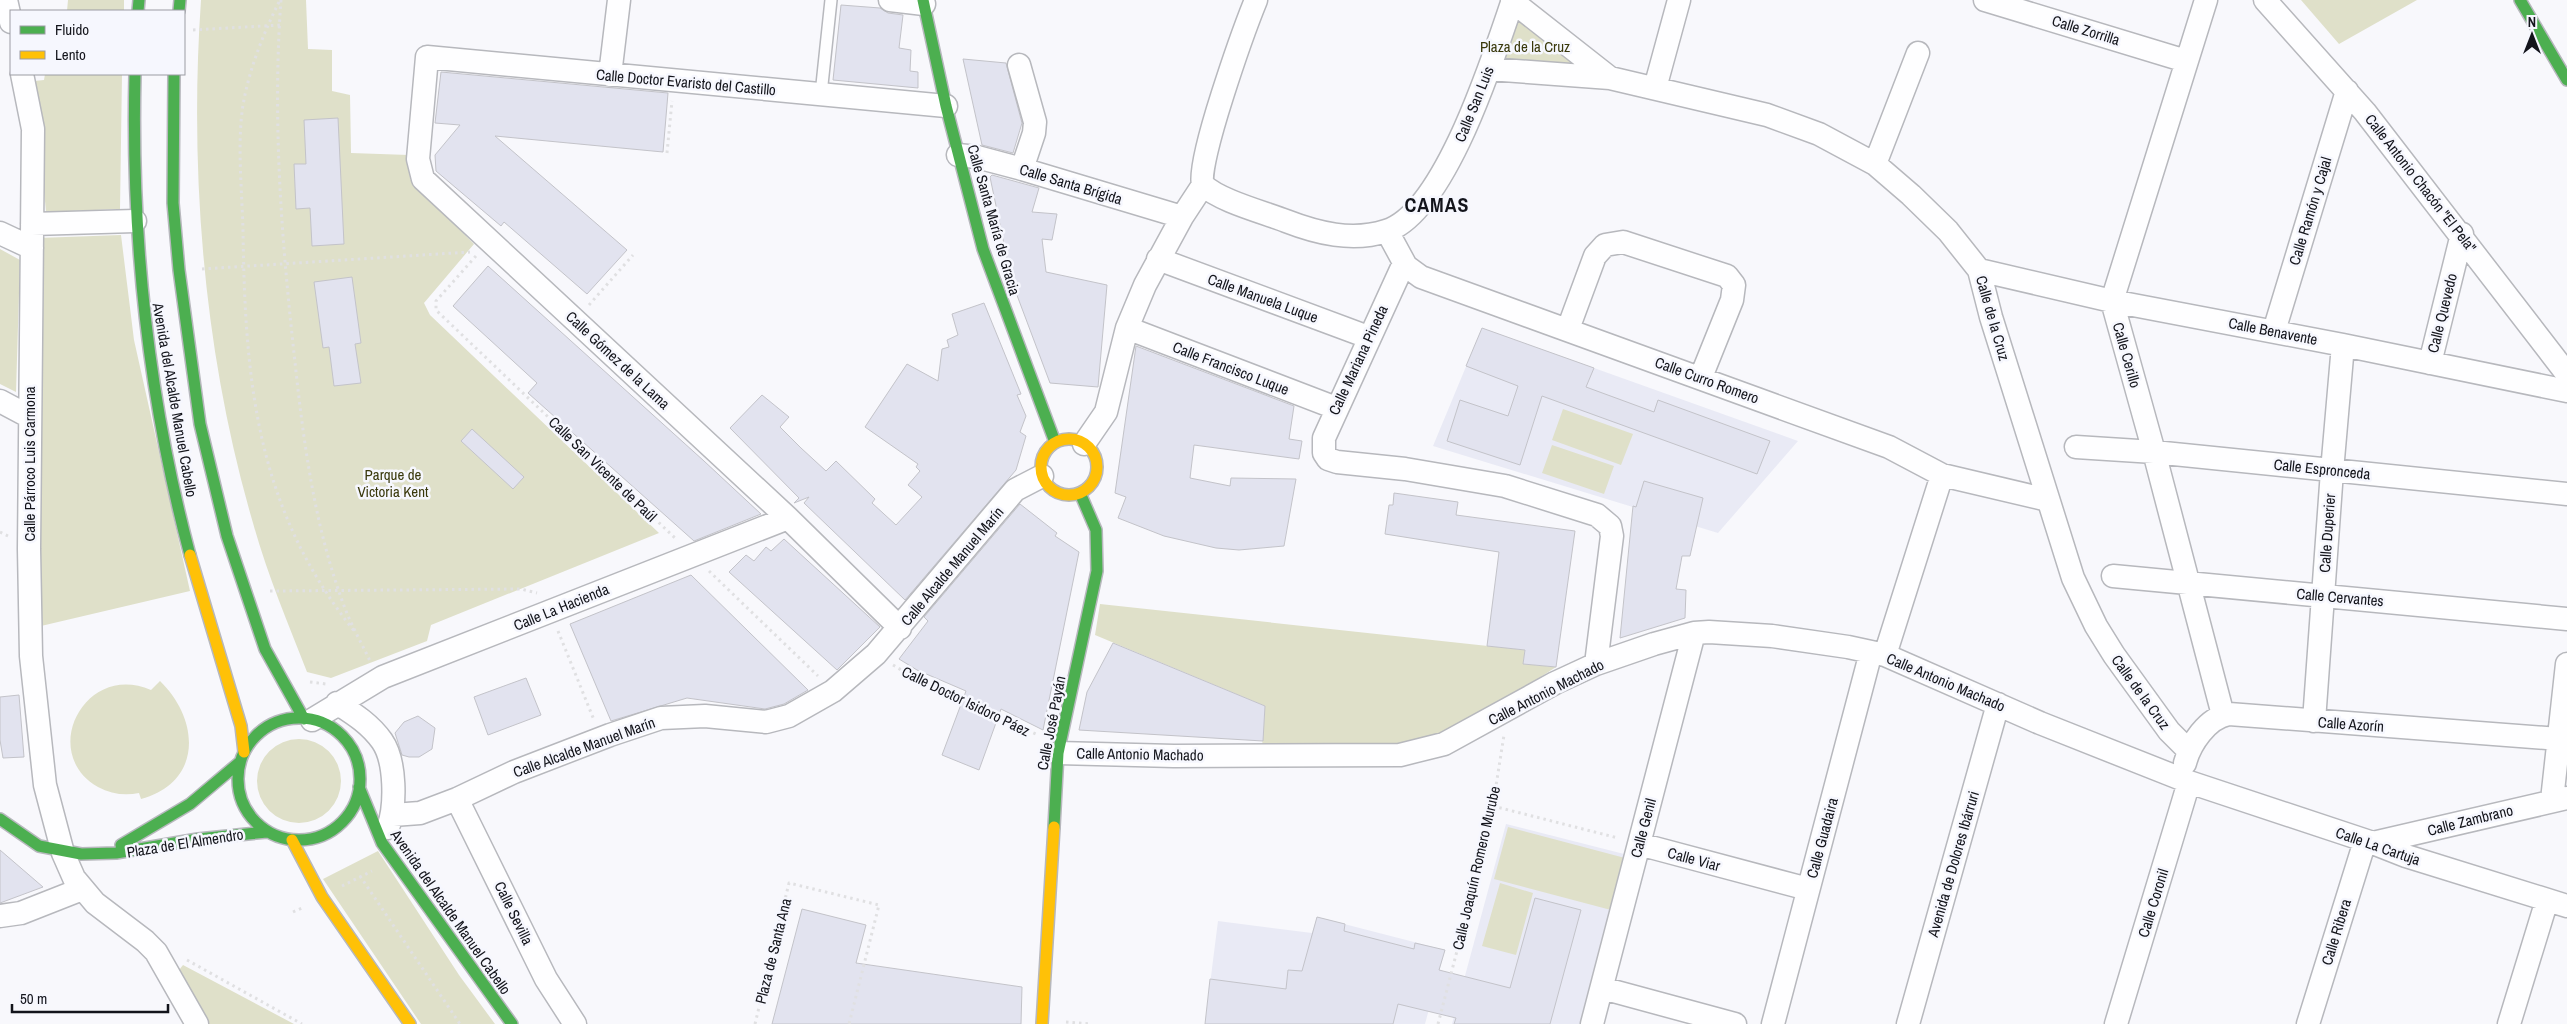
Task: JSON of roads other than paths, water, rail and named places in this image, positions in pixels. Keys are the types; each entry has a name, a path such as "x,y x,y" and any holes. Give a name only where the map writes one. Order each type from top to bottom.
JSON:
{"main road":[{"path":"2520,0 2567,80"},
{"name":"Calle Santa María de Gracia","path":"923,2 958,155 989,268 1056,442"},
{"name":"Avenida del Alcalde Manuel Cabello","path":"135,75 133,114 135,221 140,276 156,394 179,513 241,726 242,757"},
{"name":"Avenida del Alcalde Manuel Cabello","path":"174,75 173,203 179,270 200,424 227,536 265,649 308,719"},
{"path":"1070,439 1084,444 1095,457 1096,474 1088,488 1080,493 1065,495 1057,493 1051,489 1042,476 1041,460 1044,453 1056,442 1070,439"},
{"name":"Calle José Payán","path":"1042,1024 1058,748 1097,571 1099,540 1097,528 1080,493"},
{"path":"292,719 308,719 335,730 352,750 359,774 359,787 352,809 336,827 316,838 292,840 268,832 250,816 242,802 238,785 242,757 251,741 269,726 292,719"},
{"name":"Plaza de El Almendro","path":"102,854 170,818 190,804 242,757"},
{"name":"Avenida del Alcalde Manuel Cabello","path":"359,787 382,843 512,1024"},
{"name":"Plaza de El Almendro","path":"0,819 43,848 63,853 102,854 133,852 204,838 268,832"},
{"path":"292,840 322,897 410,1024"}],"street":[{"path":"6,0 10,18"},
{"path":"610,75 619,0"},
{"path":"890,0 923,2"},
{"path":"1084,444 1106,412 1127,328 1158,259 1203,185 1201,174 1221,102 1236,53 1256,0"},
{"path":"1655,88 1678,0"},
{"name":"Calle Zorrilla","path":"1985,0 2029,6 2186,61"},
{"path":"2112,301 2206,0"},
{"name":"Calle Antonio Chacón \"El Pela\"","path":"2265,0 2347,91 2462,234 2567,374"},
{"name":"Calle San Luis","path":"1203,185 1224,197 1315,232 1340,236 1387,231 1401,223 1435,183 1471,119 1512,1"},
{"name":"Calle de la Cruz","path":"1512,1 1610,78"},
{"path":"1875,164 1918,53"},
{"name":"Calle Doctor Evaristo del Castillo","path":"427,57 946,106"},
{"name":"Calle Gómez de la Lama","path":"427,57 418,159 420,174 489,242 788,518 900,628"},
{"path":"1019,66 1035,122 1034,133 1022,169"},
{"name":"Calle de la Cruz","path":"1488,69 1610,78 1767,115 1819,134 1875,164 1948,231 1979,270 2073,578 2096,626 2114,655 2169,731 2188,750"},
{"name":"Calle Párroco Luis Carmona","path":"22,75 33,129 30,417 31,656 44,785 63,853"},
{"name":"Calle Ramón y Cajal","path":"2274,331 2347,91"},
{"name":"Calle Santa Brígida","path":"958,155 977,157 1022,169 1182,217"},
{"path":"32,224 135,221"},
{"name":"Calle Curro Romero","path":"1387,231 1404,263 1413,273 1421,277 1701,377 1889,447 1942,475 2048,500"},
{"path":"0,233 32,248"},
{"name":"Calle Quevedo","path":"2430,362 2462,234"},
{"path":"1568,329 1595,256 1605,245 1623,242 1727,276 1734,285 1732,300 1701,377"},
{"name":"Calle Manuela Luque","path":"1158,259 1368,337"},
{"name":"Calle Mariana Pineda","path":"1404,263 1336,408 1323,445 1328,459 1348,464 1405,469 1505,486 1547,498 1604,520 1610,526 1612,536 1596,664"},
{"name":"Calle Benavente","path":"1979,270 2112,301 2343,344 2567,391"},
{"name":"Calle Cerillo","path":"2112,301 2223,715"},
{"name":"Calle Francisco Luque","path":"1127,328 1336,408"},
{"name":"Calle Duperier","path":"2314,721 2343,344"},
{"path":"0,401 30,417"},
{"name":"Calle Espronceda","path":"2076,447 2154,452 2567,494"},
{"name":"Calle Guadaira","path":"1773,1024 1808,890 1878,654 1942,475"},
{"name":"Calle Alcalde Manuel Marín","path":"392,815 420,813 457,800 514,772 601,738 661,718 705,716 766,722 777,720 798,711 832,691 876,654 1015,490 1042,476"},
{"name":"Calle La Hacienda","path":"308,719 379,680 788,518"},
{"name":"Calle Cervantes","path":"2113,576 2567,619"},
{"name":"Calle Antonio Machado","path":"1058,748 1174,756 1400,755 1444,744 1596,664 1694,633 1720,632 1772,636 1878,654 2185,781"},
{"name":"Calle Genil","path":"1592,1024 1694,633"},
{"path":"2560,799 2559,739 2567,664"},
{"path":"337,703 361,719 383,742 393,774 392,815 382,843"},
{"name":"Avenida de Dolores Ibárruri","path":"1908,1024 1998,704"},
{"path":"2185,781 2188,750 2195,739 2223,715"},
{"name":"Calle Azorín","path":"2223,715 2559,739"},
{"name":"Calle La Cartuja","path":"2185,781 2369,842 2429,864 2557,903"},
{"name":"Calle Coronil","path":"2116,1024 2185,781"},
{"name":"Calle Zambrano","path":"2369,842 2560,799"},
{"name":"Calle Sevilla","path":"457,800 546,979 575,1024"},
{"path":"2429,864 2423,855 2423,841 2433,828"},
{"name":"Calle Ribera","path":"2308,1024 2369,842"},
{"name":"Calle Viar","path":"1639,844 1808,890"},
{"path":"63,853 71,873 82,890 95,903 145,941 156,952 197,1024"},
{"path":"0,916 21,913 82,890"},
{"path":"2509,1024 2557,903"},
{"path":"1602,988 1735,1024"}],"lane":[{"path":"821,94 831,0"}],"district":[{"name":"CAMAS","path":"1437,204"}],"park label":[{"name":"Plaza de la Cruz","path":"1525,46"},
{"name":"Parque de Victoria Kent","path":"393,482"}]}
